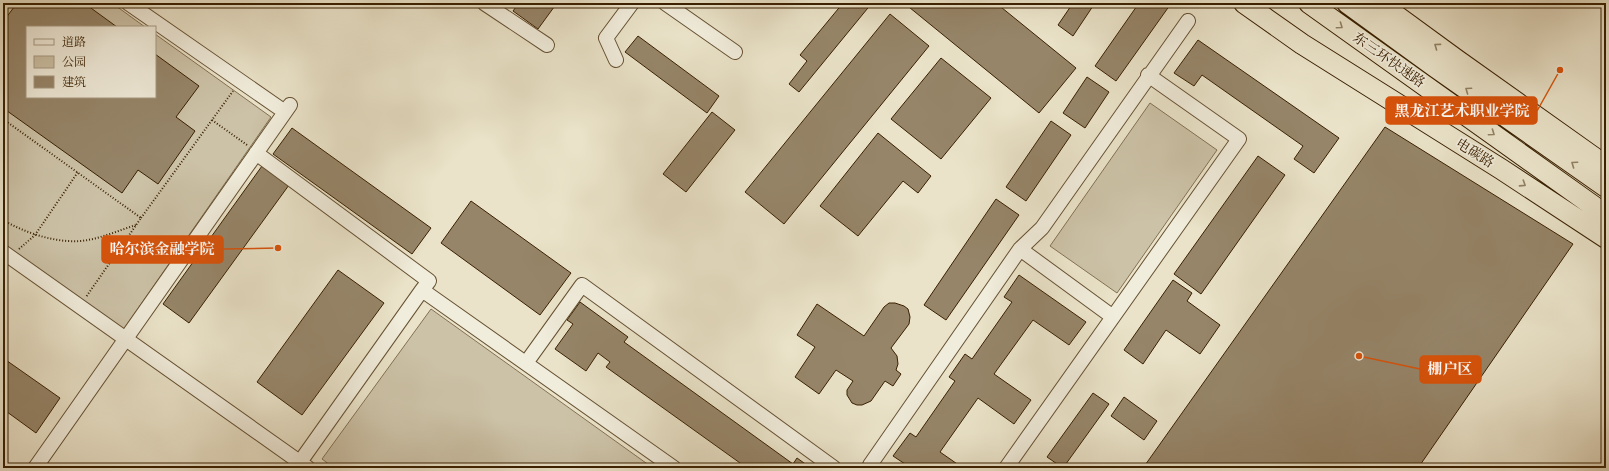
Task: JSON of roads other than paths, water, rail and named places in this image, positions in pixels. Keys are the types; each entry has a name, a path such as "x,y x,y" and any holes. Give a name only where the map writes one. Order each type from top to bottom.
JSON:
{"highway":[{"name":"电碳路","path":"1244,3 1302,44 1500,168 1606,238"},
{"path":"1265,3 1500,168"},
{"name":"东三环快速路","path":"1308,3 1606,214"},
{"name":"东三环快速路","path":"1348,3 1441,71 1606,187"},
{"path":"1380,3 1606,166"}],"street":[{"path":"35,468 287,108 240,81 128,3"},
{"path":"484,3 547,45"},
{"path":"616,60 606,38 632,3"},
{"path":"665,3 734,52"},
{"path":"874,468 870,465 1020,250 1042,228 1148,75 1188,21"},
{"path":"1006,468 1239,139 1148,75"},
{"path":"4,253 281,449 301,466 429,280 256,153"},
{"path":"1020,250 1113,316"},
{"path":"526,363 582,285 834,468"},
{"path":"422,290 674,468"}],"place":[{"name":"黑龙江艺术职业学院","path":"1560,70"},
{"name":"哈尔滨金融学院","path":"278,248"},
{"name":"棚户区","path":"1359,356"}]}
